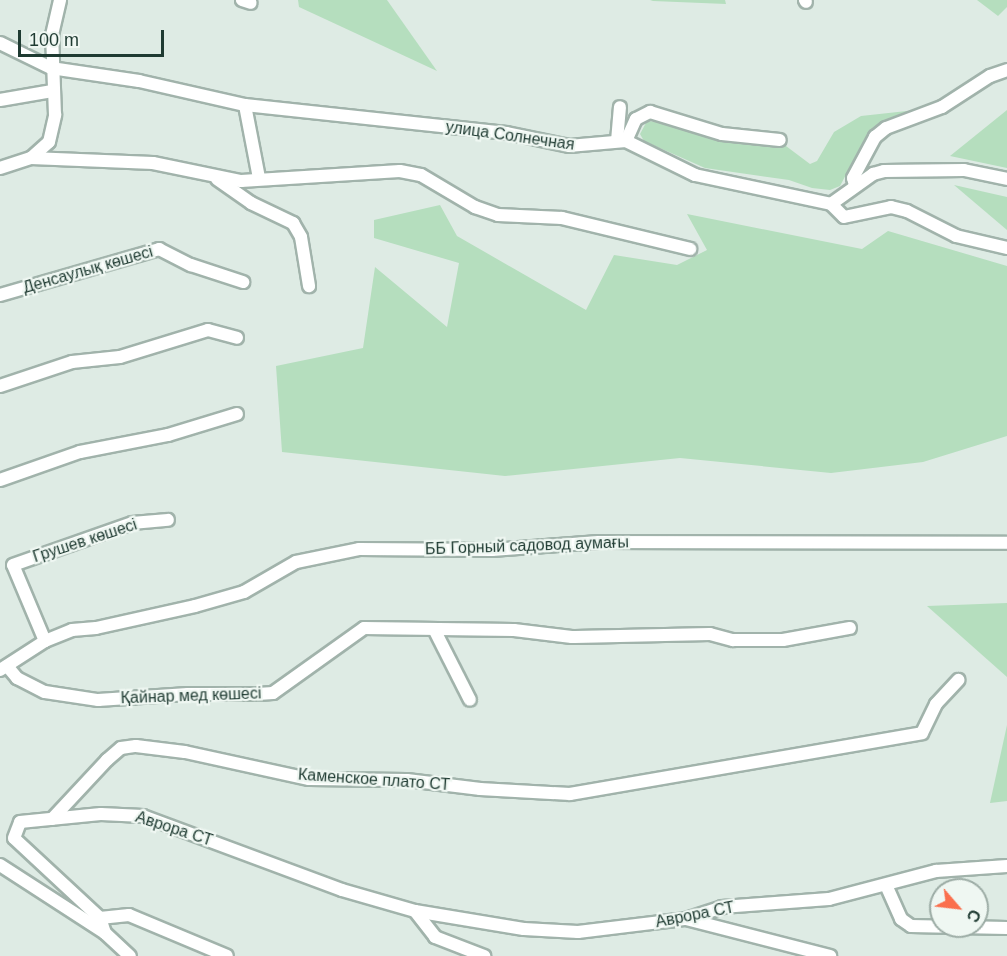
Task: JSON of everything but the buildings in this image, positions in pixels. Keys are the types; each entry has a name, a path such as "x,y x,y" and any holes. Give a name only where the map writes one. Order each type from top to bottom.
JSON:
{"street":[{"path":"31,158 49,142 55,115 51,68 52,35 60,0"},
{"name":"улица Солнечная","path":"0,43 51,68 139,81 245,105 507,133 569,146 622,141"},
{"path":"855,185 853,178 871,145 886,128 942,107 990,76 1007,69"},
{"path":"0,100 52,91"},
{"path":"245,105 259,178"},
{"path":"620,107 622,141"},
{"path":"622,141 636,119 650,112 722,134 780,140"},
{"path":"622,141 695,175 831,204 844,217 891,207 907,211 956,236 1007,248"},
{"path":"0,168 31,158 153,163 241,181 259,178 400,171 421,175 475,207 498,215 562,218 690,249"},
{"path":"831,204 855,185 884,171 964,170 1007,179"},
{"path":"211,175 251,203 293,223 301,237 309,286"},
{"name":"Денсаулық көшесі","path":"0,295 159,249 191,265 243,282"},
{"path":"0,386 72,362 120,357 208,330 237,338"},
{"path":"0,480 81,452 168,435 237,414"},
{"name":"Грушев көшесі","path":"45,641 14,565 132,523 168,520"},
{"name":"ББ Горный садовод аумағы","path":"4,668 45,641 72,630 96,628 244,592 296,562 359,549 492,550 599,542 1007,543"},
{"path":"0,569 14,565"},
{"name":"Қайнар мед көшесі","path":"4,668 16,678 45,692 98,700 188,693 258,694 273,693 364,628 435,631 514,630 572,637 710,634 733,640 783,640 850,628"},
{"path":"435,631 470,700"},
{"name":"Каменское плато СТ","path":"52,819 107,759 121,748 136,746 185,752 309,779 407,780 480,789 570,794 656,781 922,733 936,704 958,680"},
{"name":"Аврора СТ","path":"105,933 100,918 14,837 20,822 101,814 143,816 342,890 416,911 524,929 578,932 686,919 722,907 829,900 886,885 898,878 971,866 1007,866"},
{"path":"0,865 105,933 130,956"},
{"path":"886,885 901,919 911,926 1007,928"},
{"path":"416,911 435,937 484,956"},
{"path":"100,918 129,915 227,956"},
{"path":"686,919 830,956"}],"green space":[{"path":"298,0 387,0 437,71 299,7"},
{"path":"650,0 725,0 726,4 653,1"},
{"path":"977,0 1007,0 1007,7 998,16"},
{"path":"916,110 879,126 858,152 840,186 830,190 812,188 789,180 705,168 644,141 640,134 647,121 659,122 702,135 786,146 810,164 817,161 834,132 861,116"},
{"path":"1007,110 1007,168 950,156"},
{"path":"954,185 1007,197 1007,230"},
{"path":"440,205 457,236 586,310 614,255 677,265 707,250 687,214 862,249 888,231 1007,266 1007,436 923,462 831,473 680,458 505,476 282,452 276,366 363,348 375,267 447,327 459,263 374,238 374,220"},
{"path":"1007,603 1007,677 927,606"},
{"path":"1007,725 1007,801 990,803"}]}
